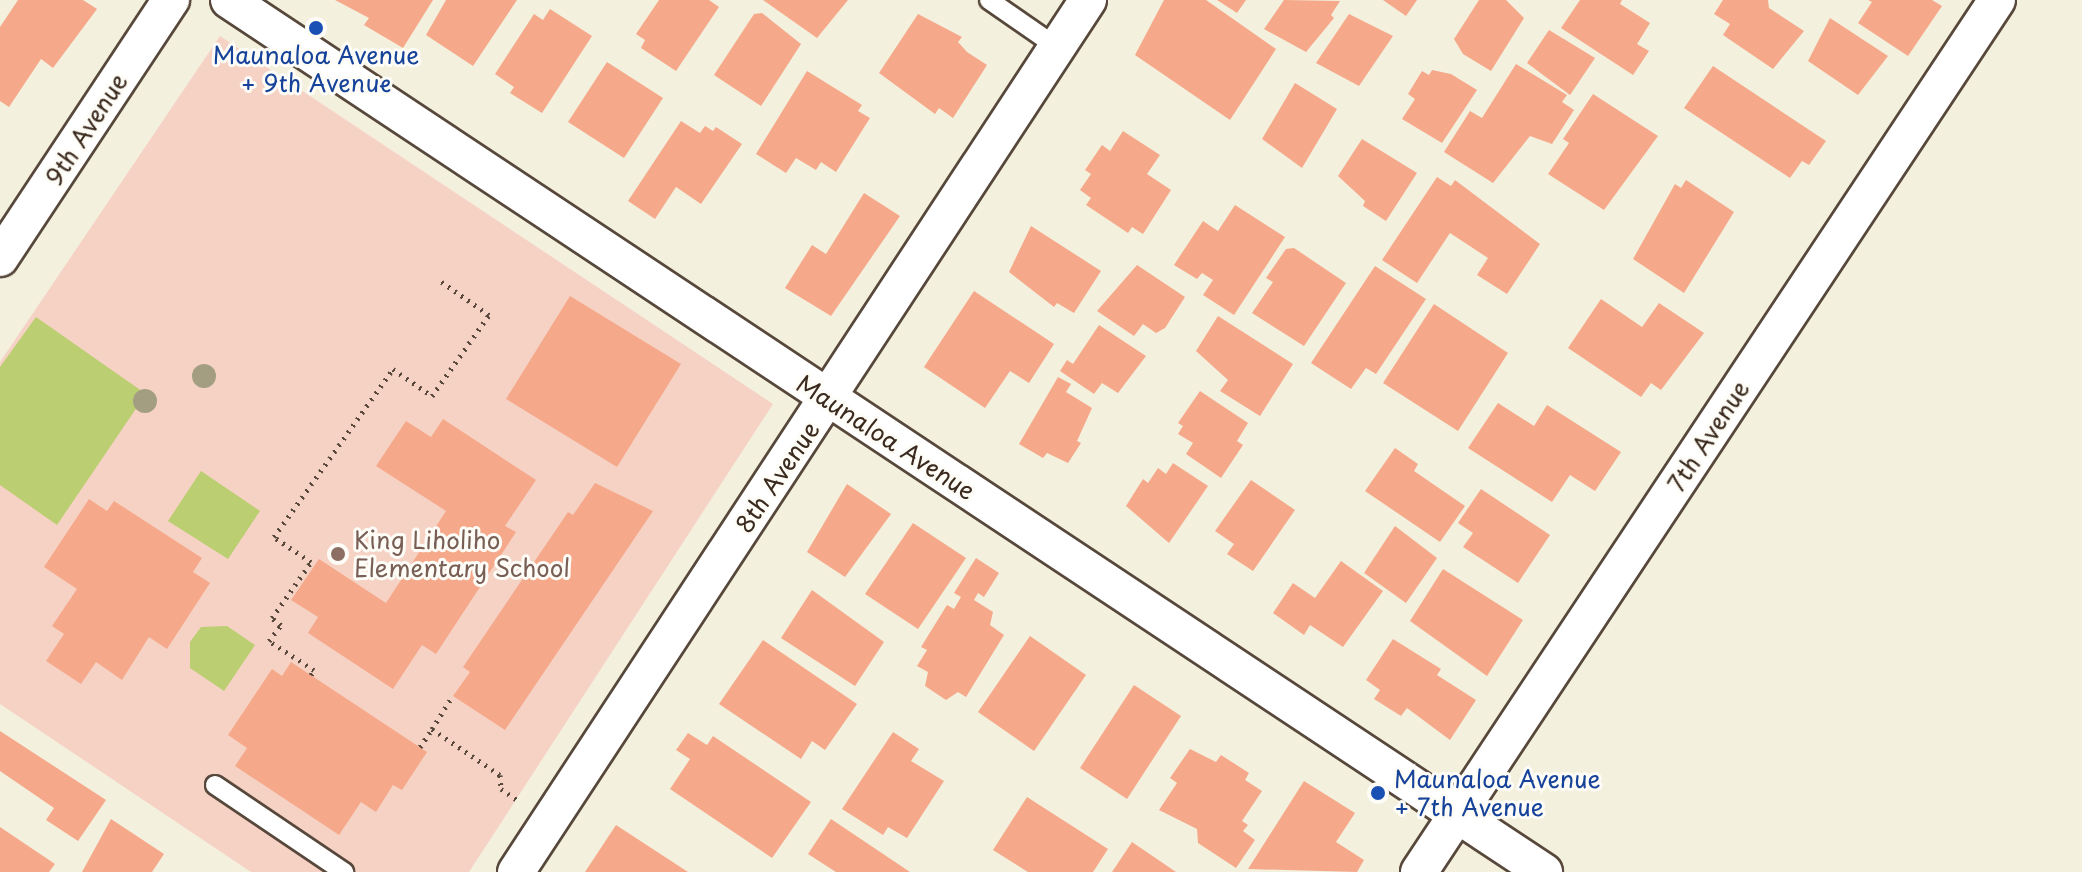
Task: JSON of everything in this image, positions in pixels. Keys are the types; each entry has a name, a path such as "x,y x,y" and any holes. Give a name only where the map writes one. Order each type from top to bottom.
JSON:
{"street":[{"name":"9th Avenue","path":"0,258 171,0"},
{"name":"Maunaloa Avenue","path":"229,0 1544,872"},
{"name":"8th Avenue","path":"516,872 1088,0"},
{"name":"7th Avenue","path":"1419,872 1997,0"}],"lane":[{"path":"989,0 1057,47"},
{"path":"215,785 344,872"}],"path":[{"path":"311,675 314,670 269,641 281,625 272,618 311,562 274,537 393,369 432,396 489,315 439,280"},
{"path":"420,747 453,696"},
{"path":"432,729 500,775 501,789 523,804"}],"shaded area":[{"name":"King Liholiho Elementary School","path":"220,36 773,404 469,872 251,872 0,704 0,362"}],"green space":[{"path":"36,317 146,394 57,525 0,485 0,367"},
{"path":"201,471 260,511 228,559 168,521"},
{"path":"227,626 255,645 224,691 190,668 190,642 201,627"}],"building":[{"path":"18,0 83,0 97,9 53,68 41,59 9,107 0,101 0,27"},
{"path":"335,0 433,0 403,48 364,25 369,18"},
{"path":"446,0 517,0 473,66 426,35"},
{"path":"659,0 709,0 719,7 676,71 641,48 645,40 636,34"},
{"path":"763,0 848,0 817,38"},
{"path":"1164,0 1206,0 1276,49 1230,120 1135,55"},
{"path":"1217,0 1246,0 1237,13"},
{"path":"1284,0 1340,1 1331,15 1334,18 1306,52 1264,29"},
{"path":"1383,0 1417,0 1406,16"},
{"path":"1479,0 1506,0 1524,18 1491,71 1463,54 1454,39"},
{"path":"1580,0 1622,0 1620,4 1650,23 1637,44 1649,51 1633,75 1561,28"},
{"path":"1723,0 1768,0 1769,8 1804,31 1773,69 1723,35 1730,24 1714,14"},
{"path":"1868,0 1932,0 1942,6 1908,56 1858,23 1872,2"},
{"path":"550,9 592,36 542,113 510,93 514,87 495,74 534,14 543,20"},
{"path":"762,13 801,44 761,106 714,75 754,14"},
{"path":"918,14 962,37 958,42 987,65 953,118 939,108 935,114 879,73"},
{"path":"1349,14 1393,36 1359,86 1316,63"},
{"path":"1830,18 1888,56 1858,95 1808,61"},
{"path":"1549,30 1595,58 1570,95 1527,63"},
{"path":"607,62 663,98 624,158 568,122"},
{"path":"1516,64 1567,95 1562,102 1574,110 1552,144 1530,136 1493,183 1444,152 1470,111 1482,118"},
{"path":"1713,66 1826,141 1809,165 1802,161 1790,178 1684,108"},
{"path":"1432,70 1451,74 1477,90 1442,143 1402,119 1415,99 1408,94 1422,71 1429,75"},
{"path":"807,71 862,105 858,111 870,118 836,172 821,162 816,170 796,158 786,173 756,154"},
{"path":"1295,83 1337,109 1302,168 1262,139"},
{"path":"1593,94 1658,136 1604,210 1548,174 1569,143 1563,139"},
{"path":"681,121 700,133 705,126 713,131 716,127 742,144 701,204 676,187 655,219 628,201"},
{"path":"1123,131 1160,155 1147,174 1171,190 1143,234 1132,227 1128,233 1086,205 1091,198 1080,190 1091,174 1085,170 1102,145 1110,151"},
{"path":"1362,139 1417,173 1386,221 1363,206 1365,201 1338,176"},
{"path":"1437,177 1451,186 1455,180 1540,244 1507,294 1477,275 1488,258 1450,233 1417,283 1382,260"},
{"path":"1686,180 1734,212 1684,293 1633,259 1675,184 1681,188"},
{"path":"864,193 900,216 831,316 785,288 812,245 826,254"},
{"path":"1235,205 1285,237 1234,315 1203,295 1213,280 1202,273 1197,279 1174,265 1203,221 1218,231"},
{"path":"1031,226 1101,271 1074,313 1057,303 1054,307 1009,272"},
{"path":"1294,248 1346,283 1304,346 1252,313 1273,282 1266,278 1286,249"},
{"path":"1137,265 1185,297 1165,328 1156,333 1143,324 1134,336 1097,311"},
{"path":"1375,266 1426,299 1376,374 1366,368 1351,389 1311,363"},
{"path":"974,291 1054,344 1029,383 1010,371 985,408 924,367"},
{"path":"570,296 681,364 617,467 506,399"},
{"path":"1601,299 1642,327 1659,303 1704,333 1661,390 1651,383 1641,397 1568,348"},
{"path":"1434,304 1508,353 1458,431 1383,383"},
{"path":"1218,316 1293,364 1260,416 1220,391 1228,380 1196,351"},
{"path":"1099,325 1146,356 1118,393 1102,383 1094,394 1060,371 1067,360 1073,364"},
{"path":"1058,377 1071,384 1066,392 1092,408 1077,441 1081,443 1068,463 1047,453 1043,458 1019,444"},
{"path":"1200,391 1248,423 1237,441 1243,445 1221,478 1186,454 1193,443 1178,434 1183,426 1178,423"},
{"path":"1498,403 1534,426 1547,405 1621,452 1595,491 1570,475 1552,502 1468,448"},
{"path":"443,419 536,480 505,526 516,532 436,654 422,645 393,689 308,633 318,617 291,600 319,559 386,603 446,511 376,466 406,421 431,437"},
{"path":"1395,448 1418,464 1414,471 1465,506 1440,542 1365,491"},
{"path":"1173,463 1208,486 1169,543 1126,506 1143,479 1148,483 1158,468 1166,474"},
{"path":"1251,480 1295,510 1253,571 1227,554 1234,544 1215,531"},
{"path":"595,483 653,511 505,730 453,696 470,672 463,667 568,512 573,515"},
{"path":"847,484 891,514 845,577 807,552"},
{"path":"1481,489 1550,535 1518,583 1463,547 1473,533 1458,523"},
{"path":"89,499 107,511 114,501 202,558 193,572 210,583 167,649 149,637 122,680 96,662 81,684 46,661 64,634 52,626 77,589 44,567"},
{"path":"913,523 966,558 918,629 865,594"},
{"path":"1395,526 1437,558 1406,603 1364,573"},
{"path":"976,558 999,573 984,597 978,593 974,600 993,612 990,625 1004,635 966,697 958,692 946,700 925,686 928,672 917,666 927,650 921,647 947,605 954,609 961,597 954,593"},
{"path":"1341,561 1383,591 1343,647 1310,625 1304,635 1273,613 1293,583 1315,598"},
{"path":"1443,569 1523,620 1487,676 1410,621"},
{"path":"812,590 884,642 855,686 781,638"},
{"path":"1030,636 1086,675 1034,751 978,712"},
{"path":"1393,639 1441,669 1437,675 1476,700 1450,740 1407,708 1401,716 1374,699 1380,690 1366,680"},
{"path":"763,640 857,704 825,750 812,741 801,759 719,704"},
{"path":"291,662 427,752 402,790 393,785 376,812 361,802 339,835 235,766 247,748 228,735 272,669 282,676"},
{"path":"1134,685 1181,716 1127,799 1080,768"},
{"path":"0,731 106,800 78,841 46,820 54,808 0,771"},
{"path":"893,732 919,749 911,761 944,781 907,838 888,827 883,835 842,809"},
{"path":"688,733 707,745 713,736 811,802 772,858 670,789 690,759 676,750"},
{"path":"1190,749 1216,762 1221,755 1249,773 1245,780 1262,791 1242,821 1248,825 1243,831 1255,840 1236,868 1198,843 1197,829 1159,810 1177,783 1170,778"},
{"path":"1304,781 1355,813 1336,842 1364,860 1357,872 1248,869"},
{"path":"1027,797 1108,849 1093,872 1028,872 993,850"},
{"path":"111,819 164,854 152,872 82,872"},
{"path":"831,819 910,872 836,872 808,854"},
{"path":"616,825 688,872 585,872"},
{"path":"0,827 55,864 49,872 0,872"},
{"path":"1132,842 1176,872 1112,872"}],"place":[{"name":"Maunaloa Avenue + 9th Avenue","path":"316,28"},
{"name":"King Liholiho Elementary School","path":"338,554"},
{"name":"Maunaloa Avenue + 7th Avenue","path":"1378,793"}]}
